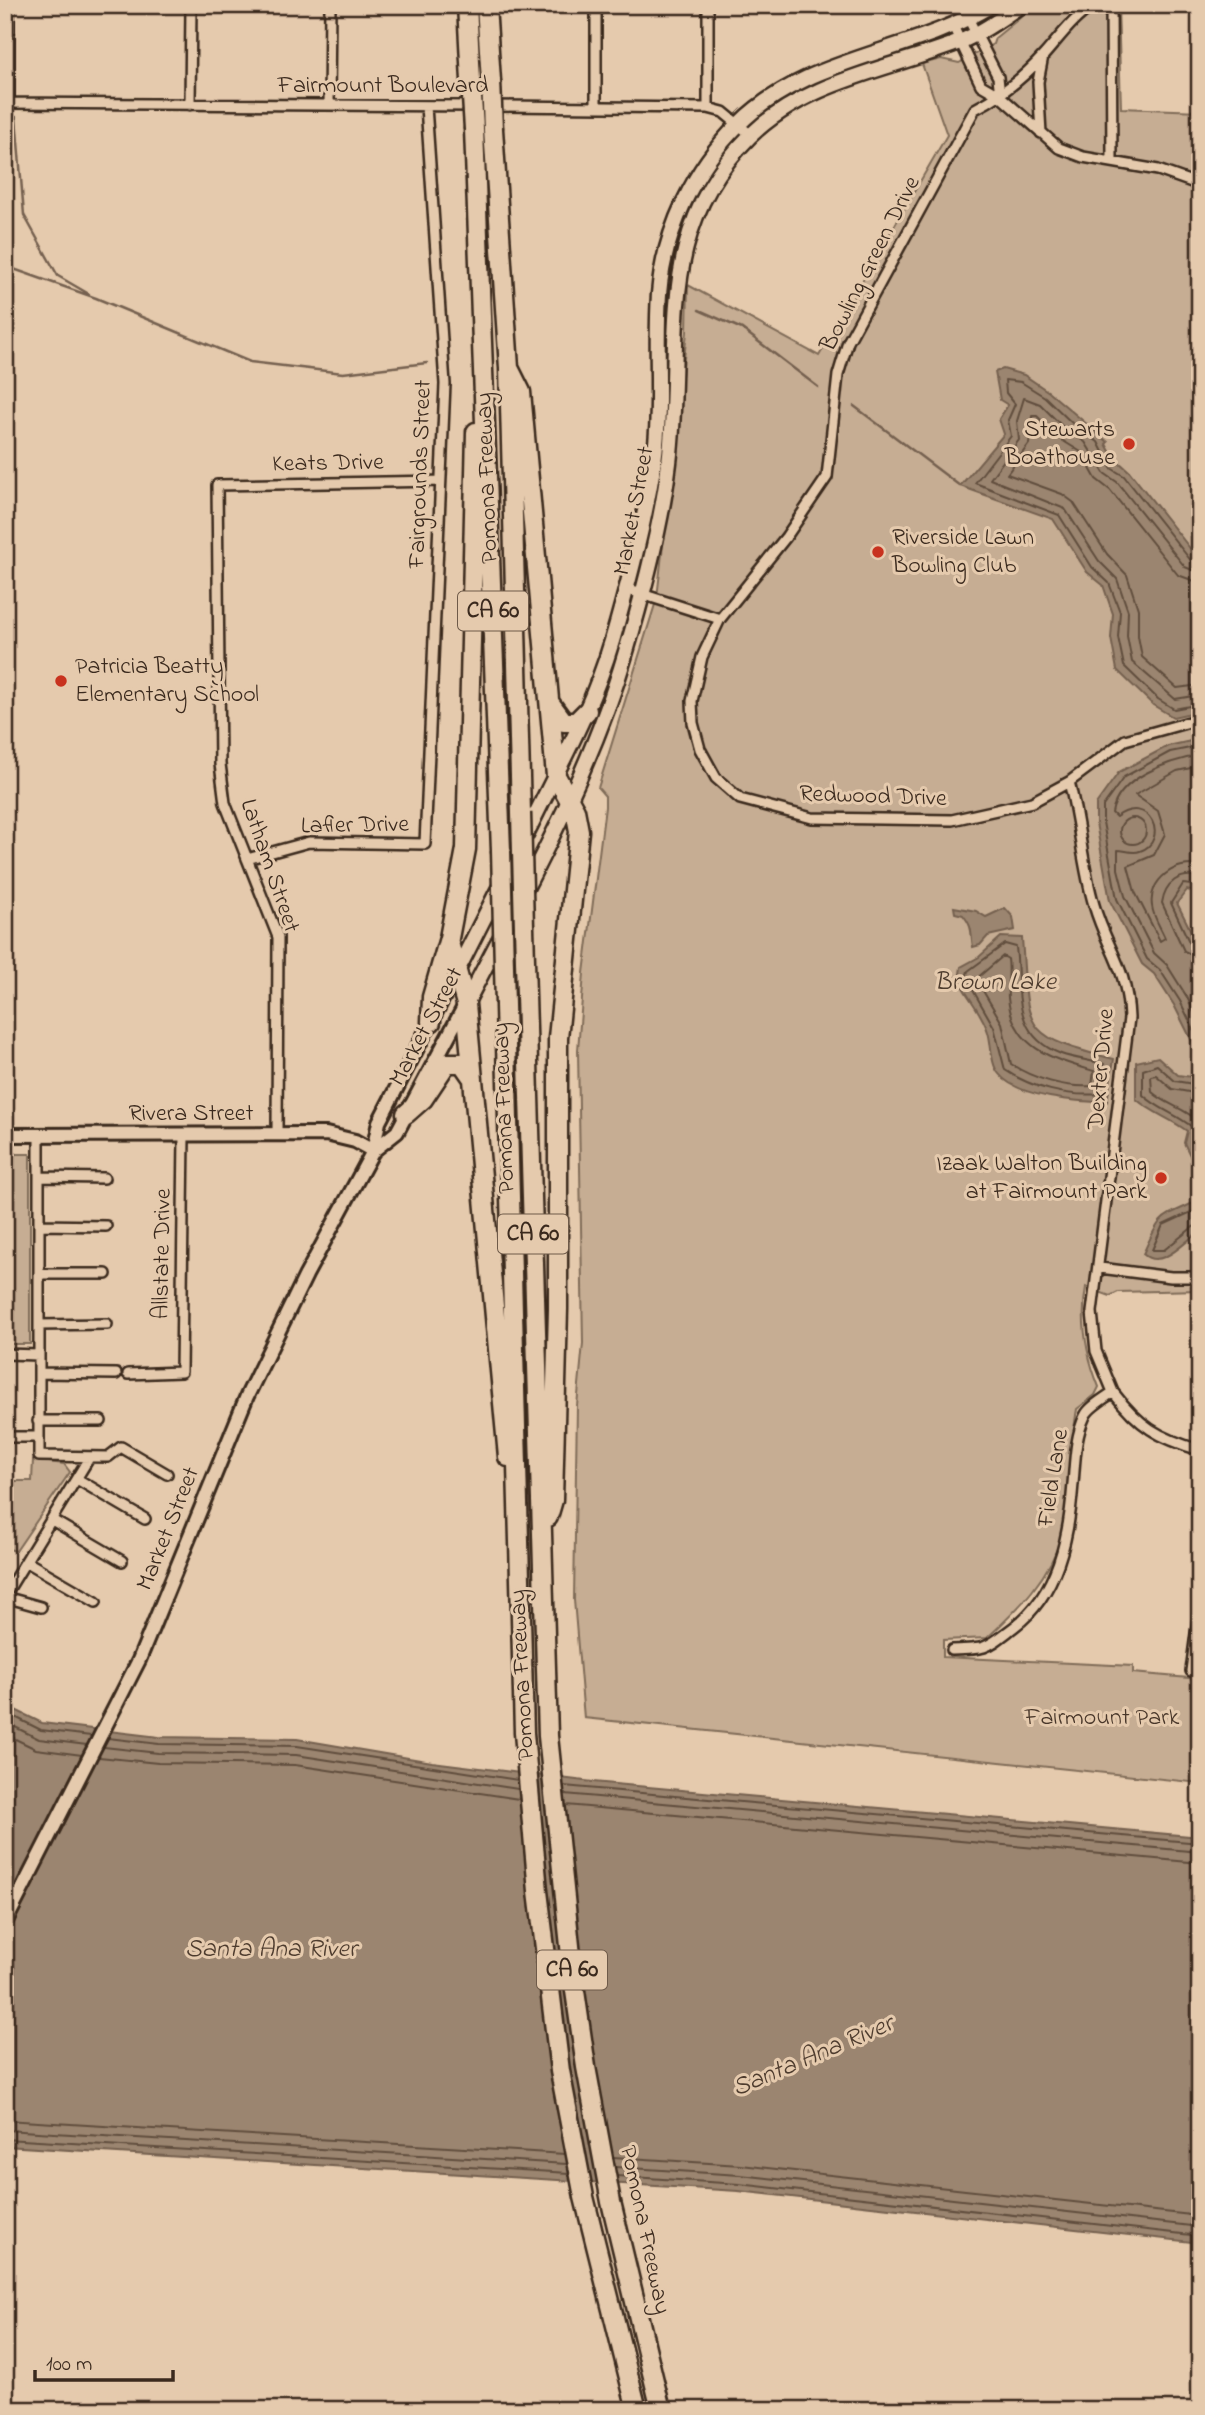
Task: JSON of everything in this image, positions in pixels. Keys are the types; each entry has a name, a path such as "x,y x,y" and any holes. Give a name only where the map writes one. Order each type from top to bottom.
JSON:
{"highway":[{"name":"Pomona Freeway","path":"467,5 485,370 501,851 524,1733 538,1891 559,2058 584,2197 637,2410"},
{"name":"Pomona Freeway","path":"486,5 509,368 548,1736 574,1984 611,2202 661,2410"},
{"path":"509,368 521,393 555,776 575,810 579,831 558,1038 558,1309 553,1500 542,1541"},
{"path":"431,1022 432,997 449,938 466,849 477,397 485,370"},
{"path":"549,698 555,713 564,722 576,722 587,711"},
{"path":"449,938 451,960 457,971 466,1004 504,1433 519,1533"},
{"path":"406,1114 423,1098 447,1063 463,1063 471,1076"}],"main road":[{"name":"Market Street","path":"5,1923 157,1620 247,1396 306,1275 373,1151 379,1122 587,711 611,645 626,589 654,460 659,408 659,294 664,261 685,200 714,151 739,124 776,95 809,76 953,26 991,5"},
{"name":"Market Street","path":"373,1151 397,1132 466,1004 568,802 607,709 659,528 675,399 676,304 683,253 708,192 751,135 777,114 818,91 960,42 1021,5"},
{"name":"Rivera Street","path":"5,1135 338,1136 373,1151"}],"street":[{"path":"7,103 9,5"},
{"path":"190,105 191,5"},
{"path":"329,105 330,5"},
{"path":"596,5 596,107"},
{"path":"708,5 708,108"},
{"path":"1000,96 1043,56 1061,33 1094,5"},
{"path":"1111,5 1112,161"},
{"path":"968,18 998,77 1000,96"},
{"path":"953,26 981,85 1000,96 1059,148 1083,157 1158,170 1200,185"},
{"path":"1041,133 1038,82 1043,56"},
{"name":"Bowling Green Drive","path":"720,620 786,537 827,477 836,387 848,342 975,109 1000,96"},
{"name":"Fairmount Boulevard","path":"7,103 708,108 723,112 751,135"},
{"name":"Fairgrounds Street","path":"425,844 444,384 426,106"},
{"name":"Keats Drive","path":"217,485 440,481"},
{"name":"Latham Street","path":"217,485 220,764 225,803 278,937 277,1134"},
{"path":"626,589 720,620"},
{"name":"Redwood Drive","path":"720,620 702,657 695,682 693,723 700,749 716,778 740,799 812,818 952,820 1032,802 1069,782 1125,740 1200,719"},
{"name":"Dexter Drive","path":"1069,782 1095,908 1128,989 1129,1018 1100,1268"},
{"name":"Lafler Drive","path":"247,859 309,842 425,844"},
{"path":"39,1135 39,1456 108,1457 121,1447 167,1475"},
{"name":"Allstate Drive","path":"128,1374 181,1372 184,1136"},
{"path":"39,1177 104,1178"},
{"path":"39,1225 106,1226"},
{"path":"1200,1277 1171,1277 1100,1268 1092,1312 1096,1351 1113,1392 1134,1419 1166,1440 1200,1450"},
{"path":"39,1274 106,1274"},
{"path":"39,1325 107,1324"},
{"path":"5,1354 39,1355"},
{"path":"39,1373 116,1374"},
{"name":"Field Lane","path":"952,1650 985,1649 1030,1615 1047,1593 1060,1559 1072,1492 1077,1440 1086,1413 1113,1392"},
{"path":"38,1422 101,1421"},
{"path":"5,1437 38,1437"},
{"path":"41,1607 5,1596 89,1458"},
{"path":"77,1479 145,1518"},
{"path":"52,1520 122,1561"},
{"path":"27,1562 96,1602"},
{"path":"1191,1671 1200,1604"}],"green space":[{"name":"Fairmount Park","path":"1036,5 1118,5 1121,108 1200,111 1200,1290 1118,1292 1110,1296 1086,1287 1085,1338 1099,1387 1095,1395 1077,1409 1065,1520 1057,1550 1032,1591 987,1638 943,1640 943,1657 1133,1666 1133,1673 1200,1679 1200,1783 584,1718 574,1600 577,1406 583,1343 578,1050 584,973 605,807 605,796 598,788 657,598 687,332 688,285 819,356 947,135 922,64 941,59 959,63 993,44 995,38"},
{"path":"5,1154 30,1154 30,1344 5,1344"},
{"path":"33,1460 64,1464 70,1472 16,1551 5,1548 5,1481 32,1481"}],"water":[{"path":"1003,369 1024,375 1049,392 1108,442 1106,444 1117,464 1120,463 1129,471 1200,561 1200,711 1173,717 1153,705 1117,670 1111,638 1113,614 1103,585 1087,572 1053,519 960,486 1004,434 999,419 1008,405 1000,400 995,372"},
{"path":"1200,739 1200,893 1187,890 1177,903 1200,949 1200,1057 1174,1005 1154,974 1142,964 1110,901 1096,823 1096,804 1119,772 1168,746"},
{"path":"954,907 976,911 986,917 1005,908 1013,917 1015,930 988,936 980,945 973,947 969,924 963,915 955,913"},
{"name":"Brown Lake","path":"1001,937 1022,938 1026,992 1035,1024 1060,1043 1114,1059 1107,1102 1081,1101 1034,1093 1008,1082 996,1070 986,1025 959,980 961,967 979,957"},
{"path":"1158,1057 1178,1075 1200,1078 1200,1176 1184,1143 1187,1131 1136,1099 1136,1062"},
{"path":"1200,1200 1200,1231 1165,1257 1157,1259 1143,1254 1163,1219"},
{"name":"Santa Ana River","path":"5,1705 42,1723 159,1737 297,1739 432,1762 593,1782 1200,1837 1200,2243 738,2191 5,2146"}],"waterway":[{"path":"16,117 24,215 58,276 89,294"},
{"path":"5,266 96,298 250,362 343,373 427,363"},
{"path":"699,310 742,329 818,387"},
{"path":"854,406 960,486"}],"place":[{"name":"Stewarts Boathouse","path":"1129,444"},
{"name":"Riverside Lawn Bowling Club","path":"878,552"},
{"name":"Patricia Beatty Elementary School","path":"61,681"},
{"name":"Izaak Walton Building at Fairmount Park","path":"1161,1178"}]}
